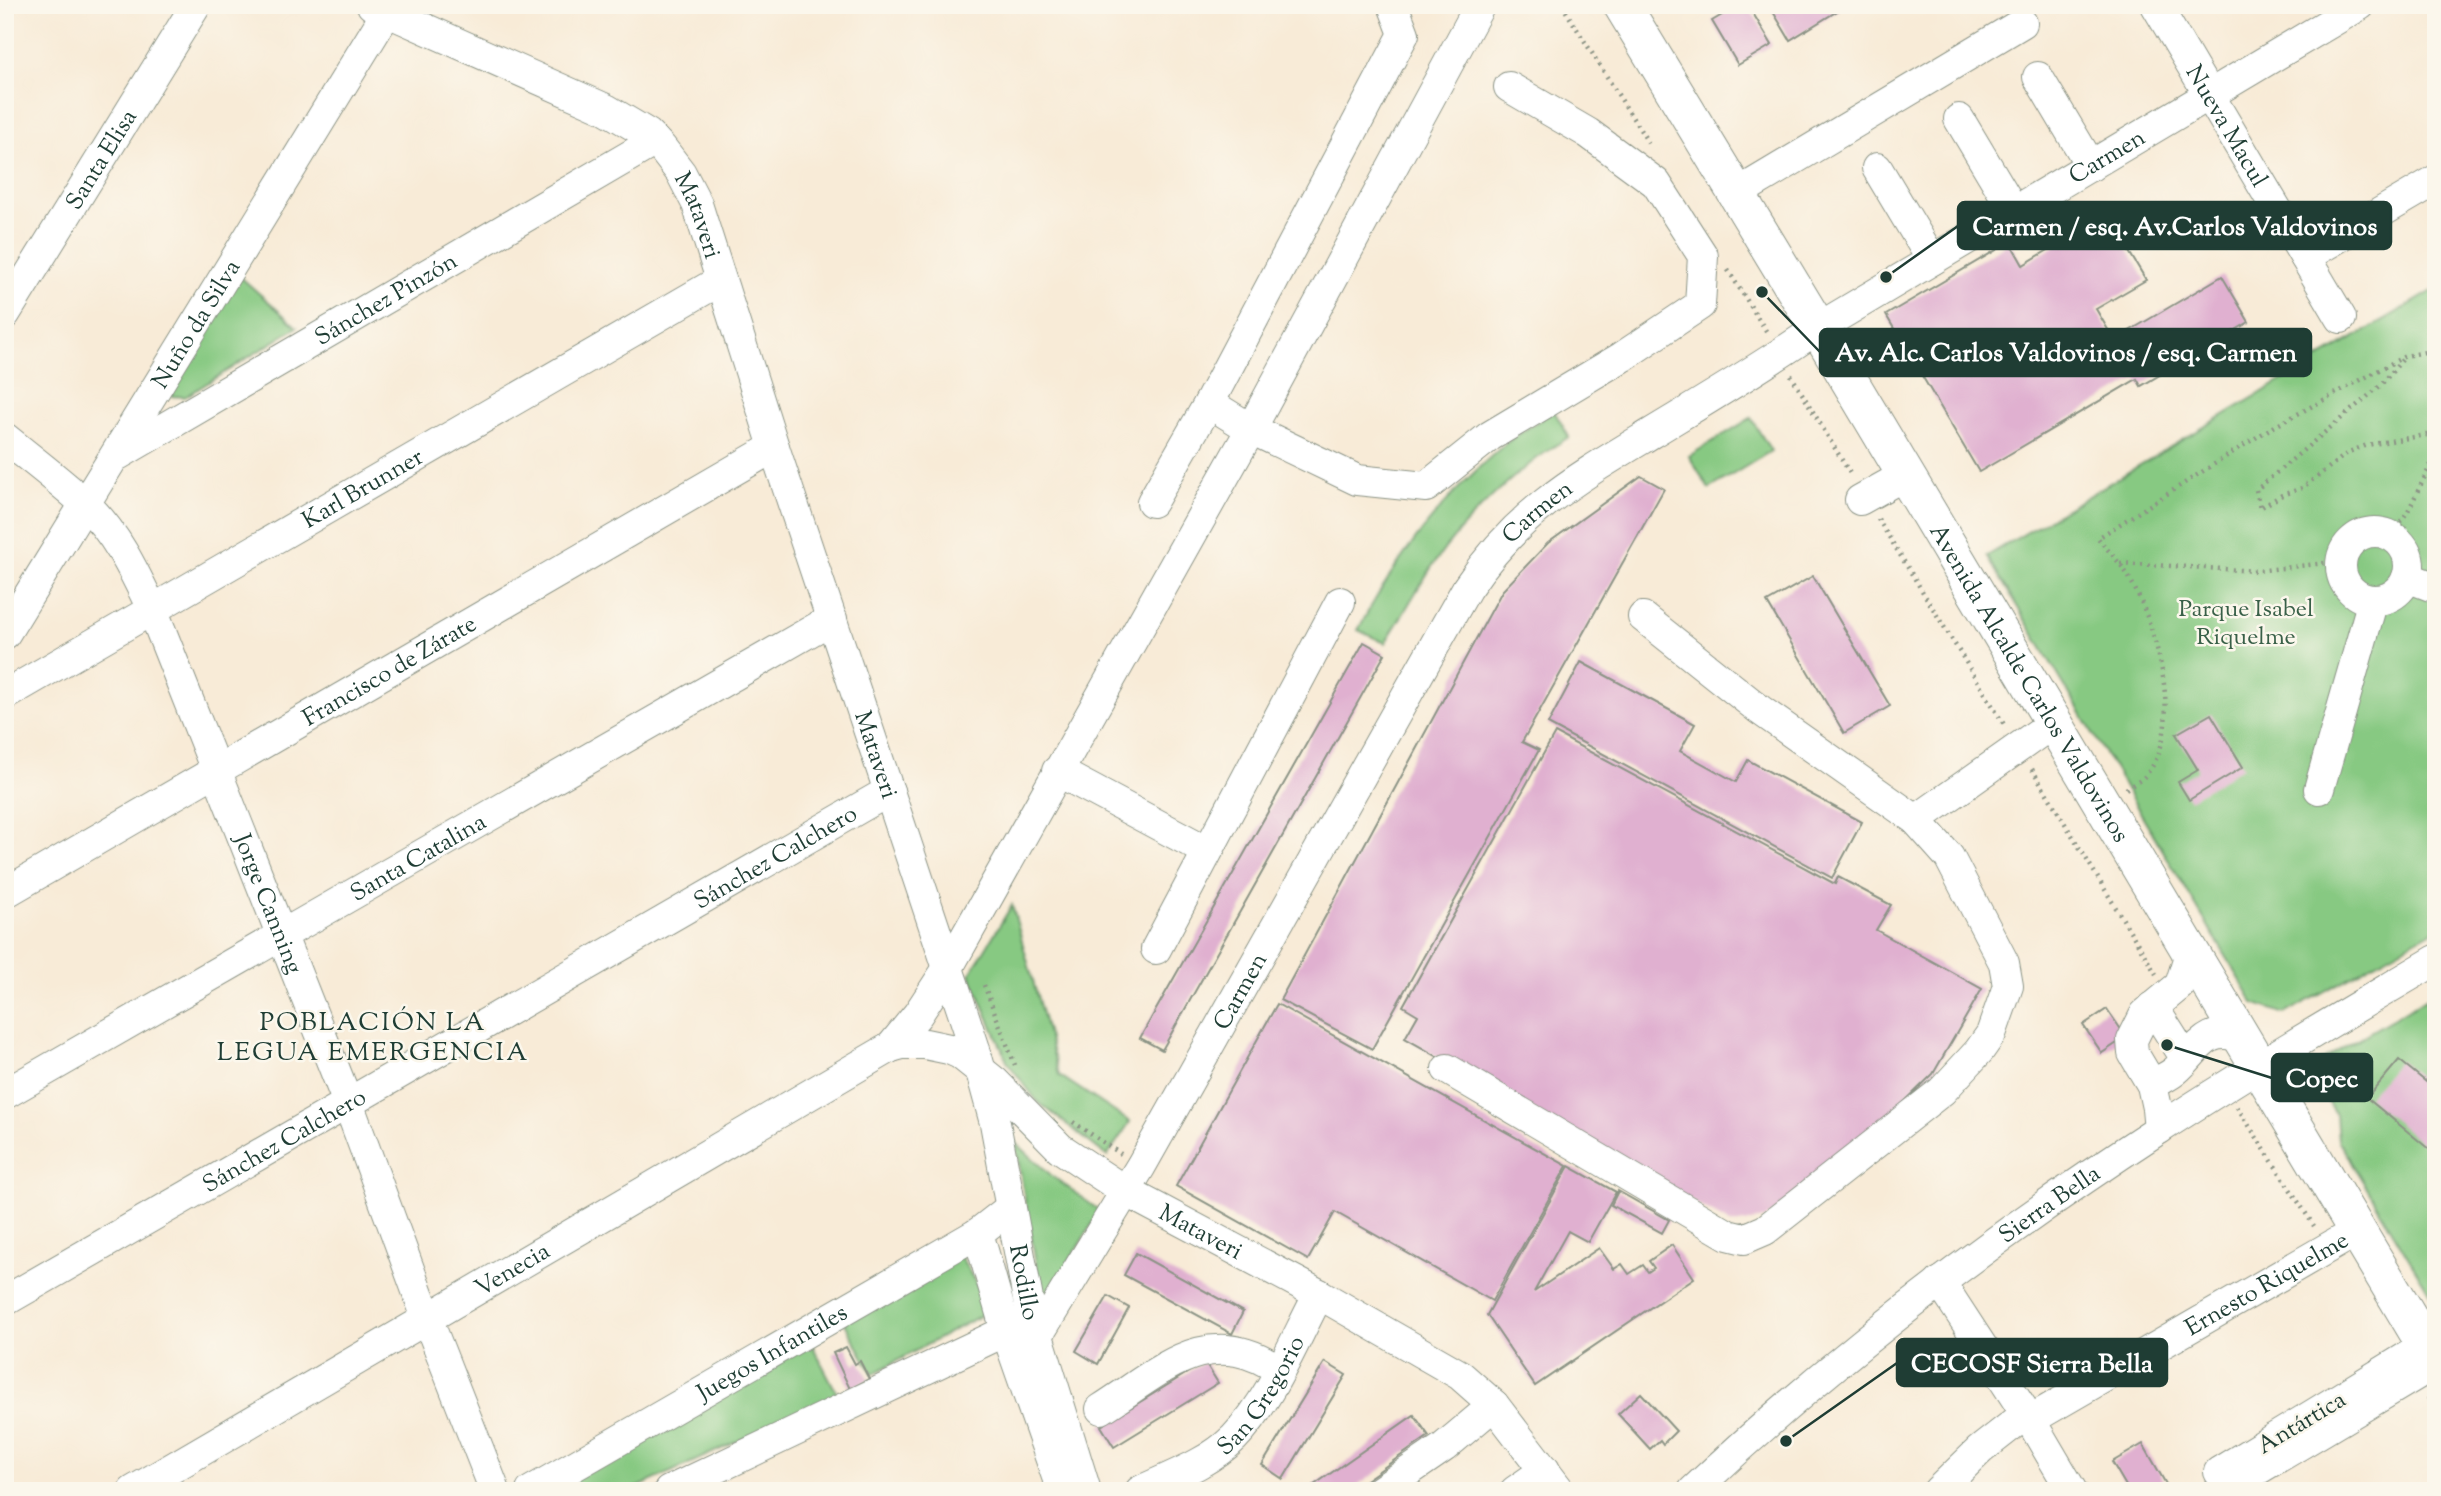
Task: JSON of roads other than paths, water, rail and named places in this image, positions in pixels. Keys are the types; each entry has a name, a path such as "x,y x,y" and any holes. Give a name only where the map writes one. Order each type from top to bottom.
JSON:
{"main road":[{"name":"Avenida Alcalde Carlos Valdovinos","path":"1622,5 2250,1052 2342,1239 2428,1362"}],"street":[{"name":"Santa Elisa","path":"5,314 196,5"},
{"path":"1152,502 1209,403 1404,34 1393,5"},
{"name":"Venecia","path":"891,1047 918,1014 948,968 1251,429 1480,5"},
{"name":"Nueva Macul","path":"2156,5 2341,318"},
{"name":"Carmen","path":"1038,1338 1141,1166 1467,588 1517,526 1568,484 1779,356 1818,328 2360,5"},
{"name":"Mataveri","path":"380,9 606,110 648,134 681,173 698,204 774,447 974,1046 979,1069 1060,1148 1125,1191 1319,1294 1460,1375 1500,1413 1552,1480"},
{"name":"Nuño da Silva","path":"5,635 115,457 380,9"},
{"path":"1736,194 2022,23"},
{"path":"2038,77 2091,166"},
{"path":"1209,403 1251,429 1357,480 1426,487 1490,436 1622,357 1700,305 1703,256 1656,183 1588,133 1509,87"},
{"path":"1959,118 2014,211"},
{"name":"Sánchez Pinzón","path":"115,457 655,141"},
{"path":"1877,168 1932,260"},
{"path":"2305,257 2436,180"},
{"name":"Karl Brunner","path":"5,695 721,280"},
{"name":"Jorge Canning","path":"5,438 85,503 129,562 153,611 348,1103 427,1318 495,1491"},
{"name":"Francisco de Zárate","path":"5,893 774,447"},
{"path":"1863,499 1905,475"},
{"path":"2383,534 2396,540 2405,550 2409,564 2407,577 2394,595 2372,600 2352,591 2342,572 2342,561 2352,541 2361,535 2383,534"},
{"path":"2407,577 2436,588"},
{"path":"2319,789 2372,600"},
{"path":"1157,949 1339,602"},
{"path":"1447,1069 1728,1235 1744,1238 1765,1230 1942,1091 1991,1034 2008,986 2004,963 1949,857 1916,820 1760,710 1643,617"},
{"name":"Santa Catalina","path":"5,1094 832,619"},
{"path":"1916,820 2053,723"},
{"path":"1057,771 1207,851"},
{"name":"Sánchez Calchero","path":"5,1301 889,791"},
{"path":"2190,953 2180,985 2145,1014 2132,1040 2133,1053 2216,1093"},
{"name":"Sierra Bella","path":"1693,1491 1786,1406 1940,1282 2158,1129 2216,1093 2250,1052 2436,960"},
{"path":"2161,1001 2171,1072"},
{"path":"2158,1129 2157,1108 2171,1072 2199,1044 2214,1035 2226,1032 2250,1052"},
{"name":"Venecia","path":"133,1491 891,1047 913,1043 935,1045 960,1054 979,1069"},
{"name":"Rodillo","path":"979,1069 995,1123 1030,1310 1086,1491"},
{"name":"Juegos Infantiles","path":"531,1491 978,1233 1010,1209"},
{"name":"Rodillo","path":"978,1233 1006,1331 1062,1491"},
{"name":"Ernesto Riquelme","path":"2029,1419 2342,1239"},
{"path":"1940,1282 2072,1491"},
{"name":"San Gregorio","path":"1140,1491 1196,1465 1233,1439 1251,1418 1319,1294"},
{"path":"669,1491 1006,1331"},
{"path":"1101,1409 1182,1358 1202,1350 1222,1348 1243,1351 1262,1358 1279,1370"},
{"name":"Antártica","path":"2428,1362 2229,1487 2219,1472 2428,1362"},
{"path":"1380,1491 1500,1413"},
{"path":"1938,1491 1980,1450 2029,1419"},
{"path":"1956,1491 2029,1419"},
{"path":"1515,1491 1552,1480"}],"place":[{"name":"Carmen / esq. Av.Carlos Valdovinos","path":"1886,277"},
{"name":"Av. Alc. Carlos Valdovinos / esq. Carmen","path":"1762,292"},
{"name":"Copec","path":"2167,1045"},
{"name":"CECOSF Sierra Bella","path":"1786,1441"}],"district":[{"name":"POBLACIÓN LA LEGUA EMERGENCIA","path":"373,1036"}],"park label":[{"name":"Parque Isabel Riquelme","path":"2246,622"}]}
